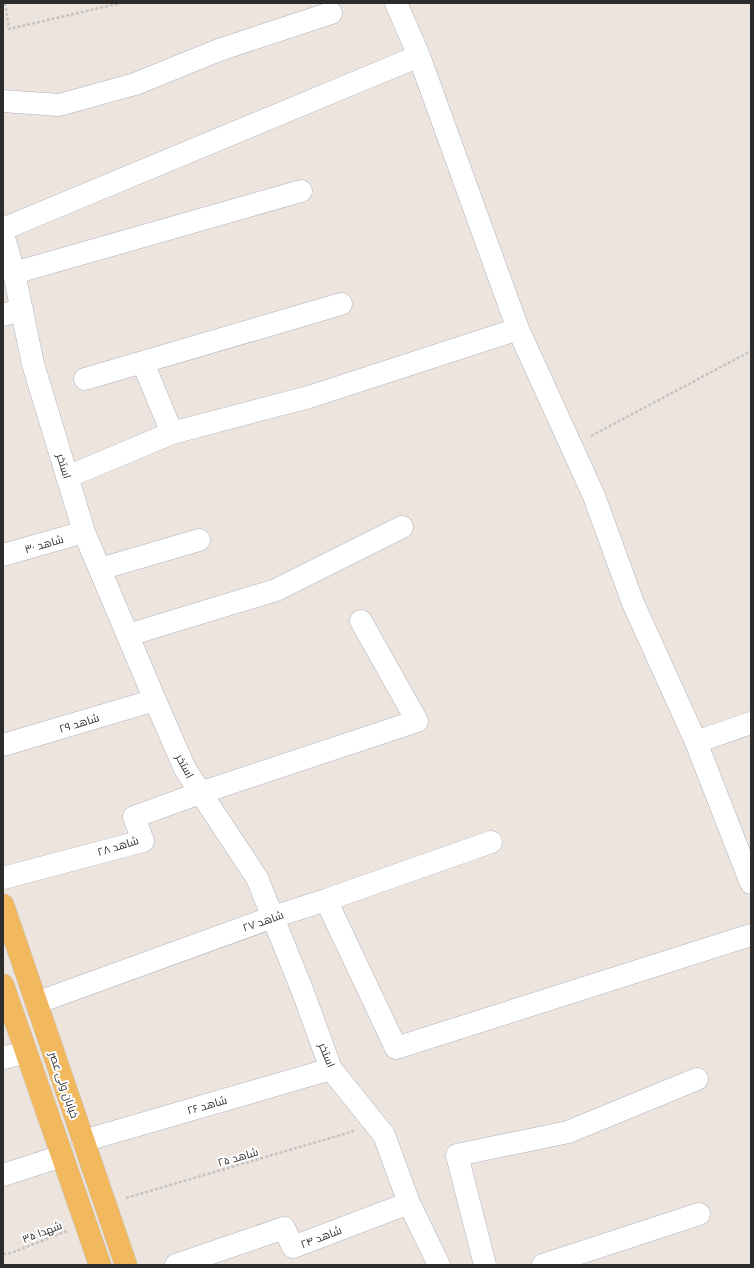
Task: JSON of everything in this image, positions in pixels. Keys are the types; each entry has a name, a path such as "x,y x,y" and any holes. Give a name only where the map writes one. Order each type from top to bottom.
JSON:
{"main road":[{"name":"خیابان ولی عصر","path":"3,905 126,1265"},
{"path":"3,985 100,1265"}],"street":[{"path":"396,3 419,56 518,329 594,496 633,603 696,742 751,883"},
{"path":"3,101 59,105 128,86 218,50 331,14"},
{"path":"3,229 419,56"},
{"path":"14,273 301,191"},
{"name":"استخر","path":"3,234 14,273 12,312 33,364 84,532 155,700 185,770 257,878 304,992 331,1069 384,1135 409,1203 439,1265"},
{"path":"85,380 341,304"},
{"path":"67,477 172,433 309,397 518,329"},
{"path":"143,362 172,433"},
{"path":"128,635 276,590 402,527"},
{"name":"شاهد ۳۰","path":"3,555 84,532"},
{"path":"100,569 199,540"},
{"path":"200,793 417,721 361,621"},
{"name":"شاهد ۲۹","path":"3,745 155,700"},
{"path":"696,742 751,723"},
{"name":"شاهد ۲۸","path":"3,878 143,841 134,817 200,793"},
{"name":"شاهد ۲۷","path":"36,1003 273,917 491,842"},
{"path":"326,900 396,1048 751,934"},
{"path":"3,1058 26,1052"},
{"name":"شاهد ۲۶","path":"83,1141 331,1069"},
{"path":"485,1265 457,1155 568,1132 697,1079"},
{"path":"3,1175 62,1156"},
{"name":"شاهد ۲۴","path":"176,1265 284,1228 293,1247 409,1203"},
{"path":"543,1265 699,1214"}],"path":[{"path":"5,3 9,29 121,3"},
{"path":"571,446 751,351"},
{"name":"شاهد ۲۵","path":"105,1204 375,1124"},
{"name":"شهدا ۳۵","path":"3,1254 11,1253 86,1223"}]}
